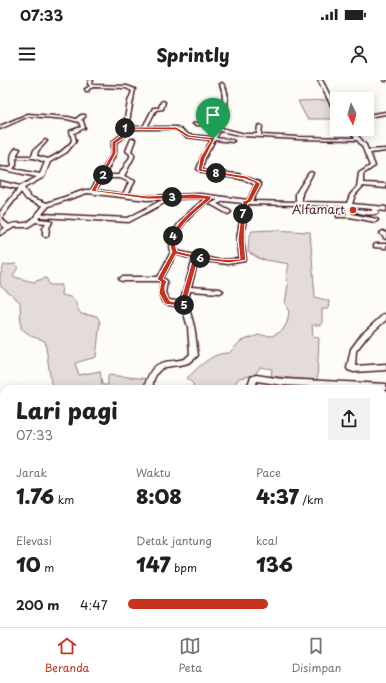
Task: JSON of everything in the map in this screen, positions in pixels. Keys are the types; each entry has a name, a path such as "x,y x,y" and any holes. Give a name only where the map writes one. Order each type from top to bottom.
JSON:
{"street":[{"path":"91,80 90,84 92,86"},
{"path":"320,80 330,99"},
{"path":"174,252 229,262 243,260 240,239 247,202 258,185 254,181 238,176 200,170 203,158 219,130 218,128 225,104 225,92 222,84"},
{"path":"87,91 87,89 92,86 117,86 134,89 122,137 114,142 114,153 103,176 93,191"},
{"path":"144,128 155,109 161,109 163,102"},
{"path":"374,115 386,113"},
{"path":"0,128 28,115 68,118 81,121 83,128 72,132 74,139 73,143 60,156 48,161 34,157 14,157"},
{"path":"76,121 82,116"},
{"path":"195,124 220,124"},
{"path":"259,135 260,126"},
{"path":"125,128 176,128 188,136 232,141"},
{"path":"219,130 245,135 358,139"},
{"path":"356,136 367,152 373,166 361,173 360,187 353,195 347,208 375,220"},
{"path":"121,178 132,157 132,154 128,152 134,140"},
{"path":"34,157 36,151 45,141"},
{"path":"11,169 14,165 12,162 18,149"},
{"path":"367,152 386,150"},
{"path":"10,228 2,222 0,217 21,188 42,176 48,161"},
{"path":"0,168 42,176"},
{"path":"299,204 299,193 311,173"},
{"path":"103,176 132,181 125,196"},
{"path":"0,183 21,188 28,198 47,206"},
{"path":"360,184 386,186"},
{"path":"0,233 14,226 28,225 47,206 79,193 93,191 125,196 194,196 247,202 349,205 355,212"},
{"path":"36,218 130,220 170,197"},
{"path":"160,279 174,252 172,246 176,231 209,198"},
{"path":"222,200 212,204 228,212"},
{"path":"339,216 355,212 374,213 375,207 386,209"},
{"path":"36,218 48,222 46,235"},
{"path":"376,246 386,246"},
{"path":"148,385 149,379 156,368 162,365 187,362 194,355 191,327 185,305 187,289 196,257"},
{"path":"122,279 160,279 164,281 162,293 168,302 185,305"},
{"path":"187,289 220,291"},
{"path":"386,316 364,336 353,351 351,368 386,367"},
{"path":"252,385 256,378 282,382 344,385"}],"shaded area":[{"path":"328,100 330,103 330,119 307,119 298,101"},
{"path":"273,230 310,232 315,297 329,301 328,309 322,309 322,325 312,325 313,336 319,338 317,381 271,376 272,369 260,367 255,375 239,378 234,385 194,385 187,378 206,361 217,355 229,353 241,341 259,335 272,336 282,331 287,323 289,312 285,304 288,284 286,278 289,264 260,259 248,252 249,238 252,231"},
{"path":"16,264 18,268 13,275 15,277 33,282 46,278 50,285 62,285 61,295 71,297 75,301 81,314 97,316 100,322 96,357 75,363 79,375 100,371 102,385 51,385 45,341 31,336 21,328 20,302 0,286 0,276 4,265"},
{"path":"108,375 149,379 147,385 108,385"}],"place":[{"name":"Alfamart","path":"353,210"}],"route":[{"path":"213,139 188,136 176,128 125,128 122,137 114,142 114,153 103,176 93,191 147,198 194,196 209,198 182,223 173,236 172,246 174,252 196,257 185,296 185,305 168,302 163,297 162,293 164,280 160,279 174,252 229,262 243,260 240,239 246,201 249,202 258,185 251,179 202,172 199,169 213,139"}]}
